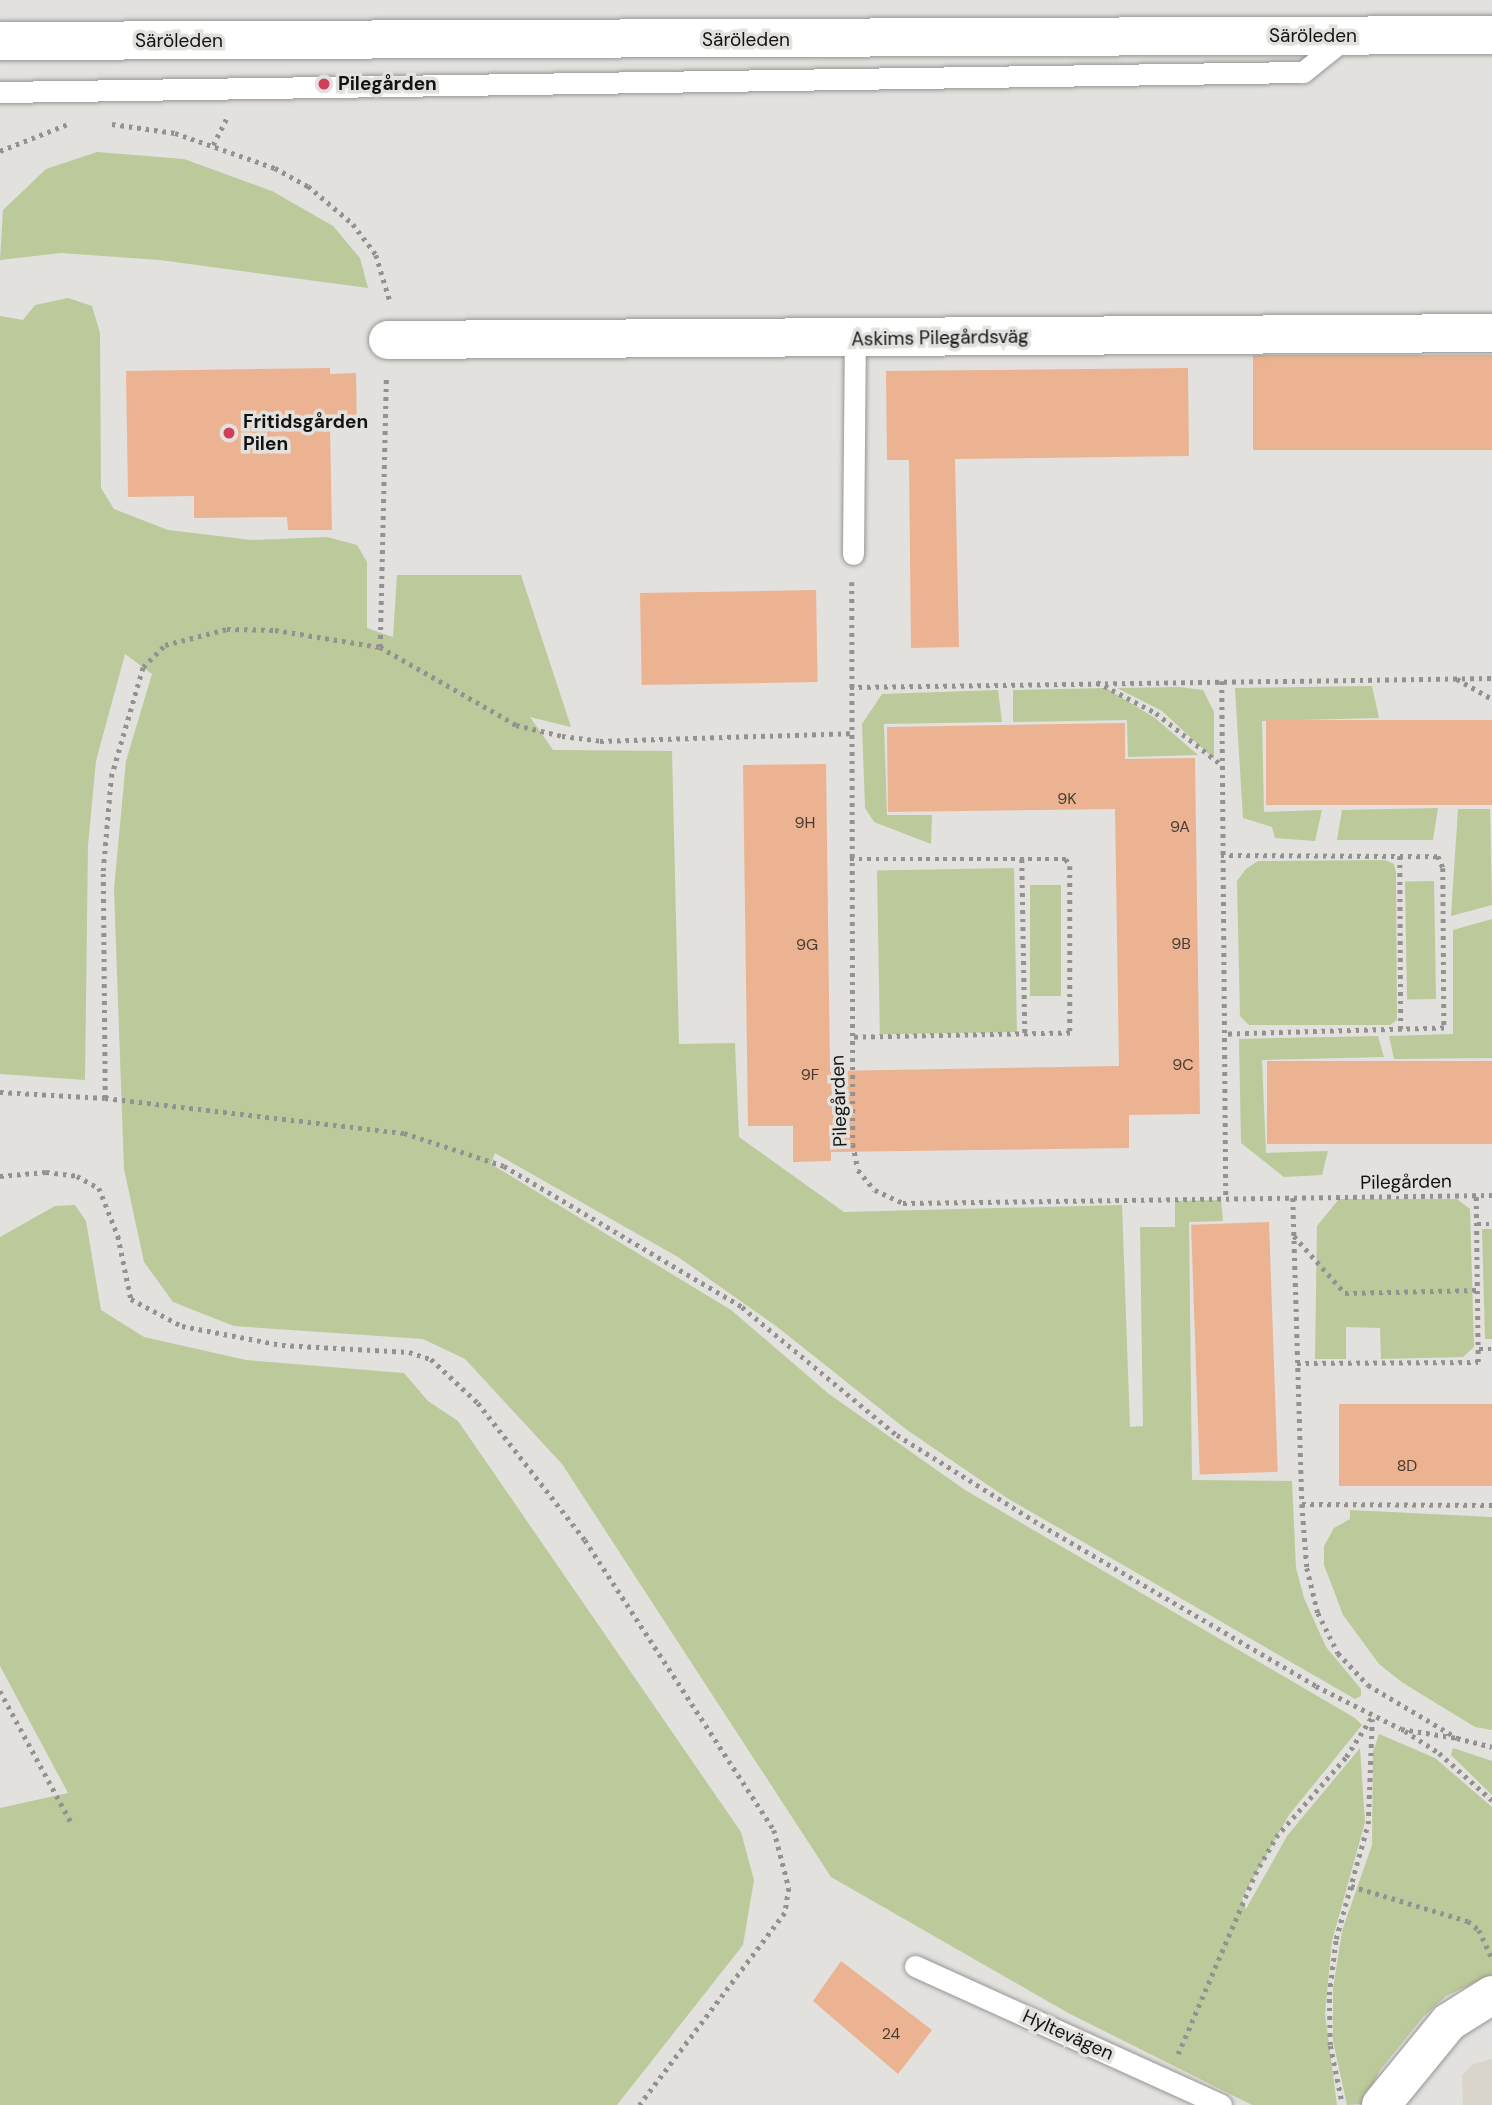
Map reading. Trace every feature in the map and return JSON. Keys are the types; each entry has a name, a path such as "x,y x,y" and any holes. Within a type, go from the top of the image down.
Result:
{"main road":[{"name":"Säröleden","path":"0,41 1492,35"},
{"name":"Askims Pilegårdsväg","path":"388,340 1492,333"},
{"path":"1381,2105 1449,2022 1492,1995"}],"lane":[{"path":"0,92 1303,72 1349,35"},
{"path":"853,554 855,339"},
{"name":"Hyltevägen","path":"915,1966 1221,2105"}],"path":[{"path":"213,145 229,114"},
{"path":"0,151 78,119 52,120"},
{"path":"103,123 175,133 213,145 308,186 353,224 376,255 390,301 380,647"},
{"name":"Pilegården","path":"853,554 850,687 853,1144 858,1170 875,1190 903,1203 1492,1195"},
{"path":"105,1098 103,871 111,777 143,667 165,645 227,629 275,630 380,647 516,725 562,736 600,741 850,733"},
{"path":"1456,678 1492,699"},
{"path":"850,687 1093,680 1492,678"},
{"path":"1093,680 1139,702 1223,766"},
{"path":"1222,681 1221,855 1226,1199"},
{"path":"1221,855 1438,856 1443,868 1444,1028 1223,1034"},
{"path":"1400,856 1401,1029"},
{"path":"850,859 1066,859 1070,866 1070,1033 852,1037"},
{"path":"1022,859 1026,1034"},
{"path":"0,1092 105,1098 404,1133 504,1166 742,1307 897,1435 1216,1630 1401,1729 1439,1753 1492,1800"},
{"path":"0,1176 46,1172 77,1176 99,1188 118,1236 131,1299 182,1326 259,1342 409,1352 431,1359 478,1403 585,1540 774,1830 789,1888 785,1913 640,2105"},
{"path":"1297,1363 1478,1362 1476,1195"},
{"path":"1293,1198 1302,1504 1307,1569 1318,1613 1338,1653 1368,1685 1457,1738"},
{"path":"1477,1224 1492,1224"},
{"path":"1294,1236 1345,1293 1478,1290"},
{"path":"1479,1349 1492,1349"},
{"path":"1302,1504 1492,1505"},
{"path":"0,1691 72,1824"},
{"path":"1343,2105 1330,2045 1329,1995 1350,1886 1368,1824 1373,1714"},
{"path":"1167,2080 1255,1874 1276,1837 1346,1757 1373,1714"},
{"path":"1401,1729 1492,1747"},
{"path":"1350,1886 1468,1921 1479,1930 1492,1960"}],"shaded area":[{"path":"1492,2059 1492,2105 1463,2105 1462,2075 1473,2064"}],"green space":[{"path":"97,152 184,159 272,191 333,226 360,258 368,288 160,260 61,253 0,260 3,210 46,169"},
{"path":"68,298 92,306 100,333 101,488 114,509 168,530 252,540 327,537 357,545 367,562 367,628 393,637 397,575 521,575 571,727 530,717 553,750 672,751 679,1044 735,1043 739,1137 844,1212 1122,1205 1130,1427 1143,1426 1140,1227 1175,1227 1175,1201 1221,1200 1223,1221 1189,1222 1192,1480 1292,1481 1296,1568 1304,1598 1326,1647 1361,1689 1361,1696 1355,1699 1007,1498 907,1430 776,1326 678,1257 495,1153 491,1164 731,1310 829,1394 965,1490 1355,1718 1362,1725 1289,1815 1242,1898 1246,1909 1287,1836 1360,1748 1365,1822 1332,1941 1325,2014 1337,2105 1252,2105 1070,2014 831,1877 562,1464 465,1359 423,1339 234,1326 173,1302 144,1262 124,1169 114,889 126,761 152,674 125,654 96,761 88,845 85,1080 0,1074 0,316 23,320 35,305"},
{"path":"1372,686 1379,718 1262,721 1264,812 1322,810 1315,841 1275,838 1272,827 1243,818 1235,688"},
{"path":"1179,687 1203,690 1214,712 1214,759 1162,711 1117,688"},
{"path":"1106,688 1155,718 1198,755 1128,757 1127,720 1013,722 1013,690"},
{"path":"998,690 1002,722 884,724 887,815 932,815 931,844 874,822 865,808 862,724 882,694"},
{"path":"1438,808 1433,840 1337,840 1342,810"},
{"path":"1458,809 1490,809 1492,905 1451,916"},
{"path":"1385,860 1394,864 1396,873 1397,1020 1390,1025 1249,1025 1240,1016 1237,881 1246,869 1258,861"},
{"path":"1014,868 1017,1032 880,1034 877,870"},
{"path":"1434,881 1436,999 1407,999 1405,882"},
{"path":"1030,885 1061,885 1061,996 1030,996"},
{"path":"1492,919 1492,1058 1394,1059 1389,1036 1453,1034 1453,930"},
{"path":"1378,1036 1384,1057 1262,1060 1266,1153 1328,1151 1322,1175 1284,1177 1241,1143 1239,1039"},
{"path":"1339,1199 1457,1199 1470,1209 1474,1347 1463,1357 1381,1359 1380,1328 1346,1327 1346,1359 1315,1359 1317,1226"},
{"path":"75,1205 86,1221 101,1310 144,1337 246,1360 404,1373 428,1401 458,1421 741,1832 754,1880 743,1945 617,2105 0,2105 0,1808 68,1793 0,1666 0,1237 55,1206"},
{"path":"1482,1229 1492,1229 1492,1339 1485,1339"},
{"path":"1350,1510 1492,1517 1492,1730 1475,1727 1403,1683 1379,1664 1343,1615 1324,1565 1324,1546 1334,1528 1350,1519"},
{"path":"1379,1734 1435,1758 1492,1807 1492,1975 1446,1996 1423,2017 1380,2070 1363,2104 1347,2105 1333,2041 1333,1989 1342,1931 1372,1845 1373,1752"},
{"path":"1453,1748 1492,1761 1492,1795 1451,1755"}],"building":[{"path":"1253,355 1492,355 1492,450 1253,450"},
{"name":"Fritidsgården Pilen","path":"330,368 330,374 356,373 357,429 330,429 332,530 288,530 287,517 194,518 194,496 128,497 126,371"},
{"path":"1188,368 1189,456 955,459 959,647 911,648 909,460 887,460 886,371"},
{"path":"816,590 818,682 642,685 640,593"},
{"path":"1266,720 1492,720 1492,805 1266,805"},
{"path":"1125,723 1125,759 1195,758 1200,1114 1129,1115 1129,1148 831,1152 831,1161 793,1162 793,1126 748,1126 743,765 826,764 830,1071 1119,1066 1115,809 888,812 887,727"},
{"path":"1267,1061 1492,1061 1492,1144 1267,1144"},
{"path":"1269,1222 1278,1472 1200,1475 1191,1225"},
{"path":"1339,1404 1492,1404 1492,1486 1339,1486"},
{"path":"841,1961 932,2030 898,2074 813,2001"}],"place":[{"name":"Pilegården","path":"324,84"},
{"name":"Fritidsgården Pilen","path":"229,433"}]}
